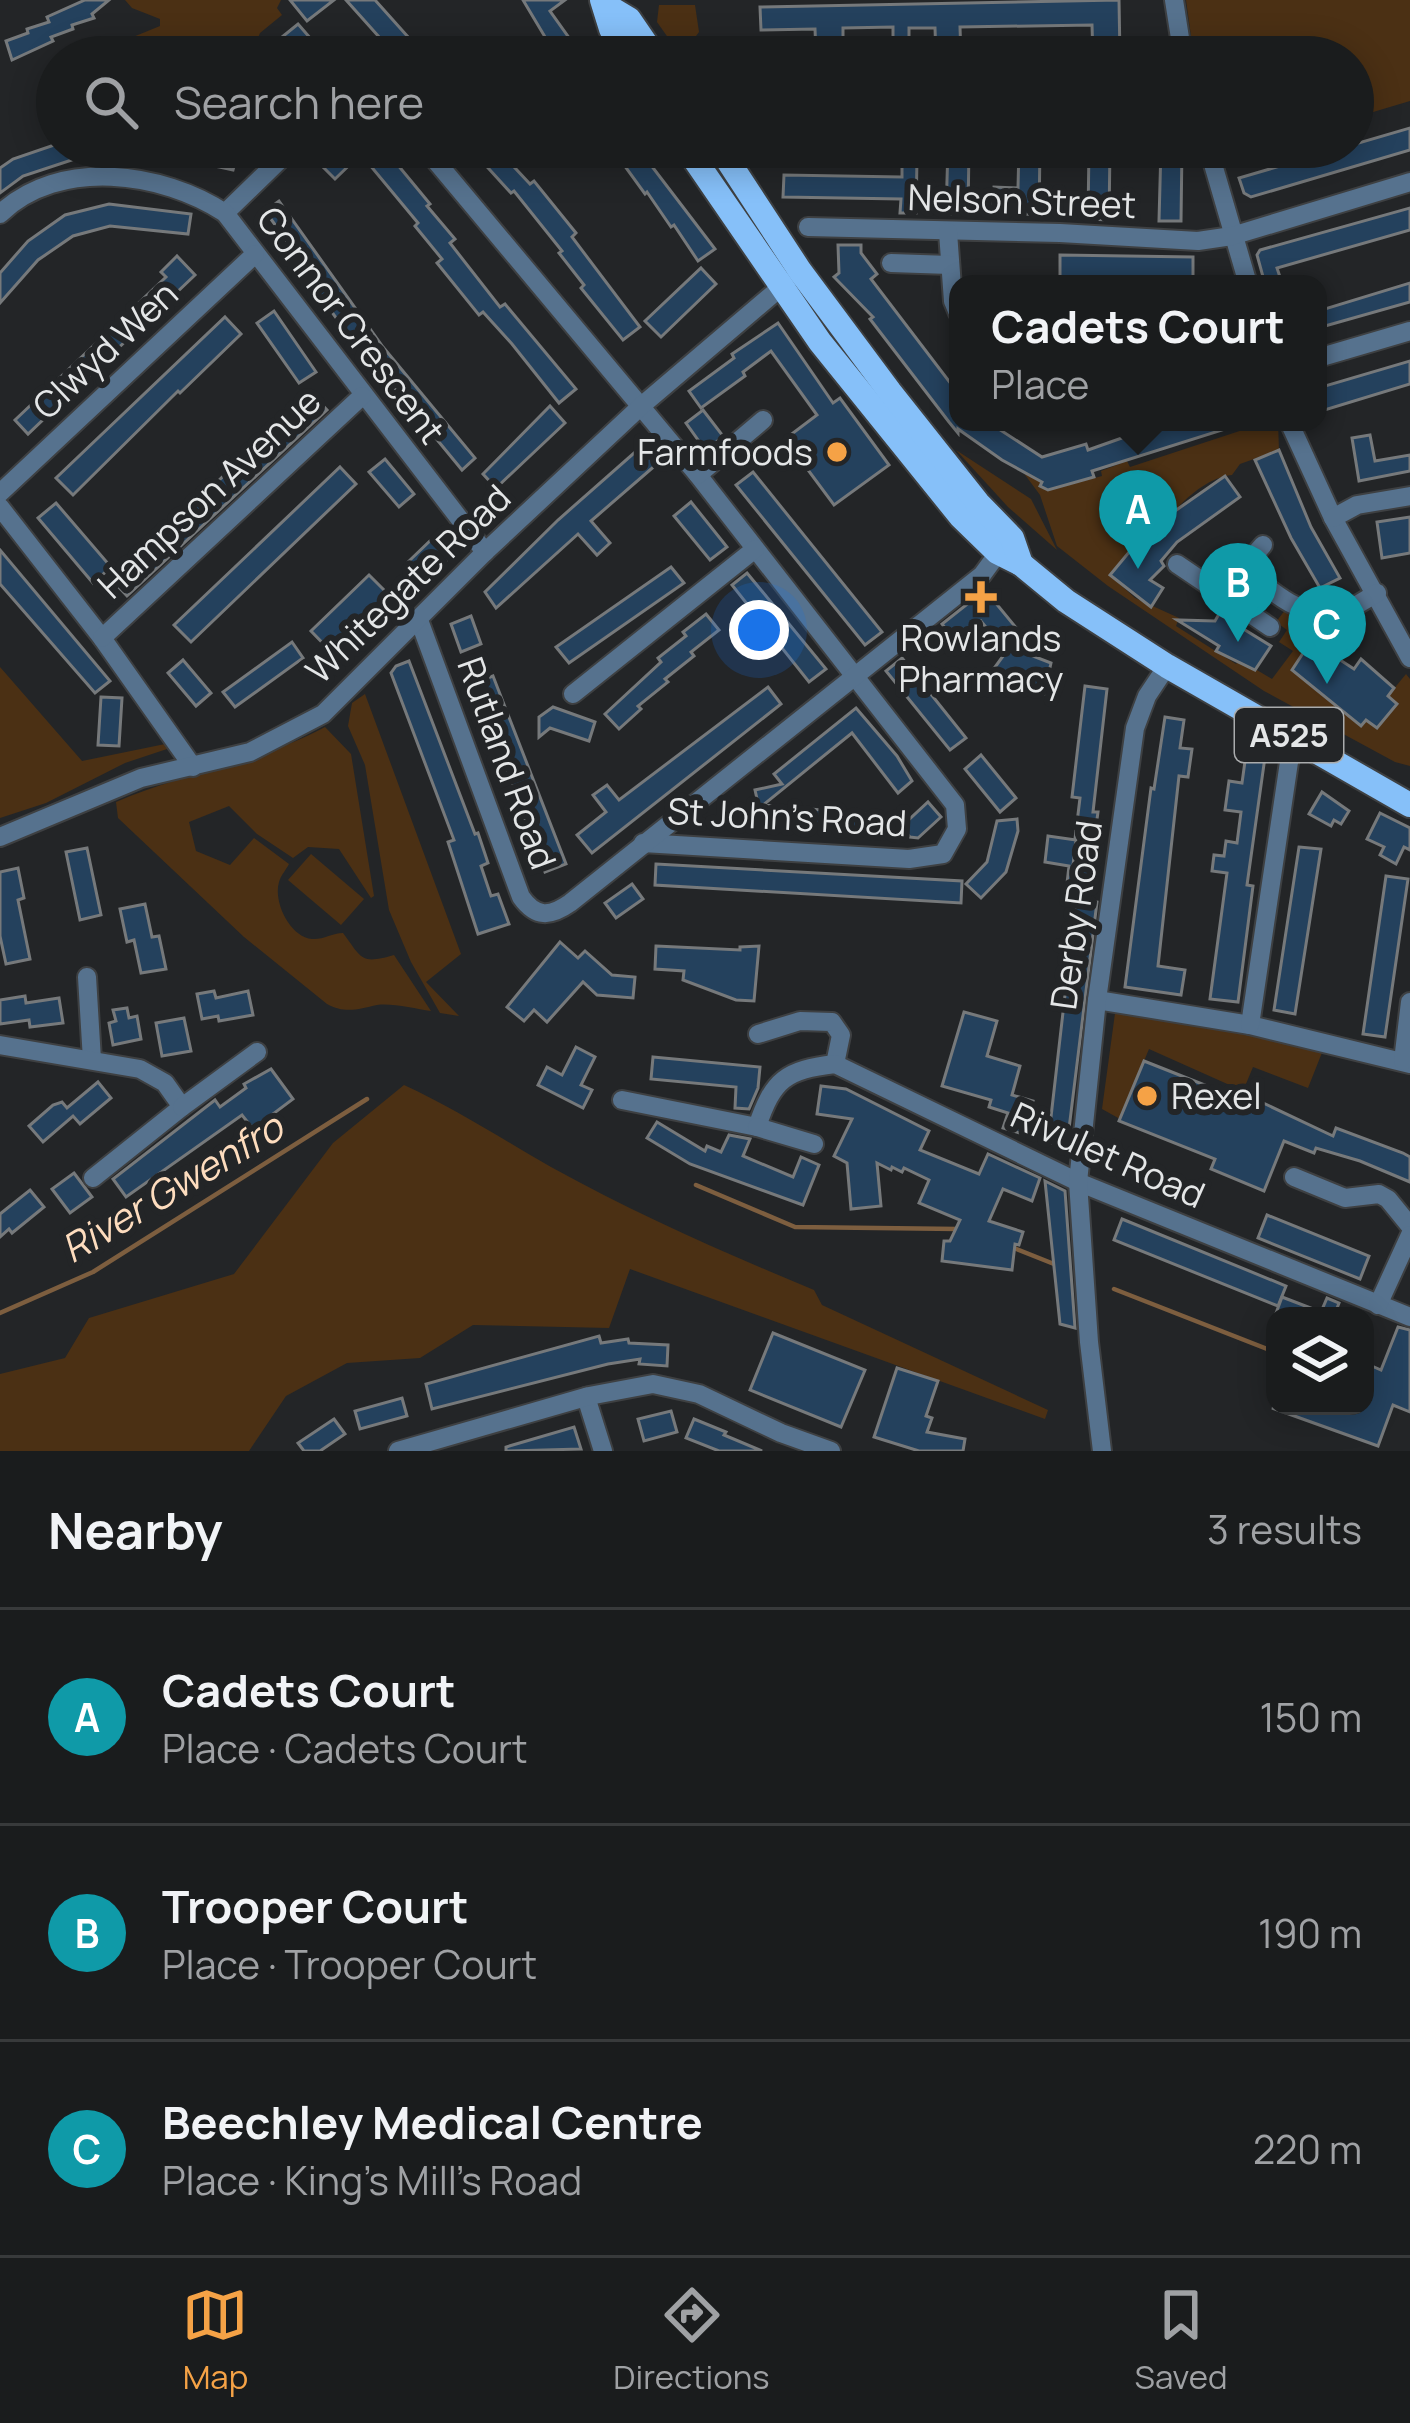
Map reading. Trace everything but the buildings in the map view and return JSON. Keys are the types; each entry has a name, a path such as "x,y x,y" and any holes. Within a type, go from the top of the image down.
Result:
{"main road":[{"path":"604,3 615,36"},
{"path":"604,3 629,19 641,36"},
{"name":"A525","path":"703,168 791,279 902,446 961,517 1005,545 1066,601 1168,666 1410,805"},
{"name":"A525","path":"730,168 791,279"}],"street":[{"path":"1174,0 1180,36"},
{"path":"225,213 271,168"},
{"name":"St John's Road","path":"441,168 698,475 955,805 957,829 943,854 910,859 643,843"},
{"path":"1214,168 1244,275"},
{"name":"Connor Crescent","path":"0,214 48,187 93,176 175,187 225,213 485,552"},
{"name":"Nelson Street","path":"808,227 1198,241 1232,236 1410,182"},
{"path":"948,232 951,275"},
{"name":"Clwyd Wen","path":"0,493 255,254"},
{"path":"891,263 950,265"},
{"name":"Whitegate Road","path":"0,837 141,778 250,752 323,714 485,552 640,407 791,279"},
{"path":"1327,355 1410,331"},
{"name":"Hampson Avenue","path":"102,638 362,396"},
{"path":"698,475 763,420"},
{"path":"1293,431 1333,518 1410,658"},
{"path":"1333,518 1357,505 1410,496"},
{"path":"0,507 102,638 193,767"},
{"path":"643,843 982,575 1005,545"},
{"path":"1221,593 1263,545"},
{"path":"573,694 754,549"},
{"path":"1178,564 1270,627"},
{"path":"1242,566 1274,595 1295,606 1341,612 1377,593"},
{"name":"Rutland Road","path":"419,620 521,897 536,913 548,915 570,903 643,843"},
{"name":"Derby Road","path":"1102,1451 1078,1182 1097,1000 1135,728 1147,695 1168,666"},
{"path":"1250,1024 1288,762 1298,740"},
{"path":"87,976 92,1060"},
{"path":"1097,1000 1250,1024 1406,1062 1410,1002"},
{"path":"757,1127 764,1106 783,1078 799,1069 835,1064 842,1035 832,1022 800,1021 758,1034"},
{"path":"0,1045 140,1069 165,1082 182,1107"},
{"path":"93,1178 257,1052"},
{"name":"Rivulet Road","path":"835,1064 1078,1182 1410,1317"},
{"path":"622,1100 757,1127 814,1144"},
{"path":"1294,1177 1325,1178 1345,1198 1378,1195 1388,1199 1410,1230 1378,1305"},
{"path":"398,1451 441,1444 632,1385 675,1386 831,1451"},
{"path":"586,1397 603,1451"}],"shaded area":[{"path":"125,0 281,0 277,8 282,15 259,36 135,36 160,26 160,19 132,8"},
{"path":"1186,0 1410,0 1410,101 1374,112 1374,36 1191,36"},
{"path":"659,5 695,5 699,32 667,36 657,22"},
{"path":"1240,431 1278,431 1279,450 1240,464 1232,475 1195,492 1145,544 1139,540 1112,577 1135,598 1179,618 1176,626 1236,664 1240,660 1272,679 1293,651 1279,642 1287,630 1276,622 1285,610 1313,620 1313,629 1306,629 1305,650 1361,725 1366,720 1377,728 1397,705 1388,696 1406,674 1410,679 1410,766 1264,691 1108,586 1057,546 1040,495 1020,468 1053,489 1102,476 1101,471 1127,461 1130,467"},
{"path":"956,450 1031,499 1057,550 1008,507"},
{"path":"0,667 82,761 170,743 170,748 125,763 46,803 0,818"},
{"path":"365,694 461,954 426,982 459,1016 440,1013 389,910 365,765 348,726 352,703"},
{"path":"325,727 351,754 374,896 371,898 339,849 308,847 293,858 257,834 229,806 189,822 196,851 230,865 254,838 289,864 279,882 279,899 297,932 312,939 343,933 368,959 394,955 431,1011 397,1005 346,1010 327,1004 244,937 118,818 116,802 274,750"},
{"path":"311,854 364,899 341,925 288,880"},
{"path":"1116,1006 1325,1045 1308,1088 1253,1067 1243,1091 1149,1049 1120,1119 1102,1109"},
{"path":"404,1085 615,1201 814,1290 822,1305 1048,1410 1045,1419 630,1269 609,1328 473,1325 420,1358 347,1363 286,1396 249,1451 0,1451 0,1374 65,1358 89,1318 234,1274 333,1143"}],"waterway":[{"name":"River Gwenfro","path":"0,1313 93,1272 367,1099"},
{"name":"River Gwenfro","path":"696,1185 795,1227 958,1229"},
{"name":"River Gwenfro","path":"1014,1248 1059,1266"},
{"name":"River Gwenfro","path":"1114,1289 1266,1348"}],"place":[{"name":"Farmfoods","path":"837,452"},
{"name":"Cadets Court","path":"1138,569"},
{"name":"Rowlands Pharmacy","path":"981,597"},
{"name":"Trooper Court","path":"1238,642"},
{"name":"Beechley Medical Centre","path":"1327,684"},
{"name":"Rexel","path":"1147,1096"}]}
